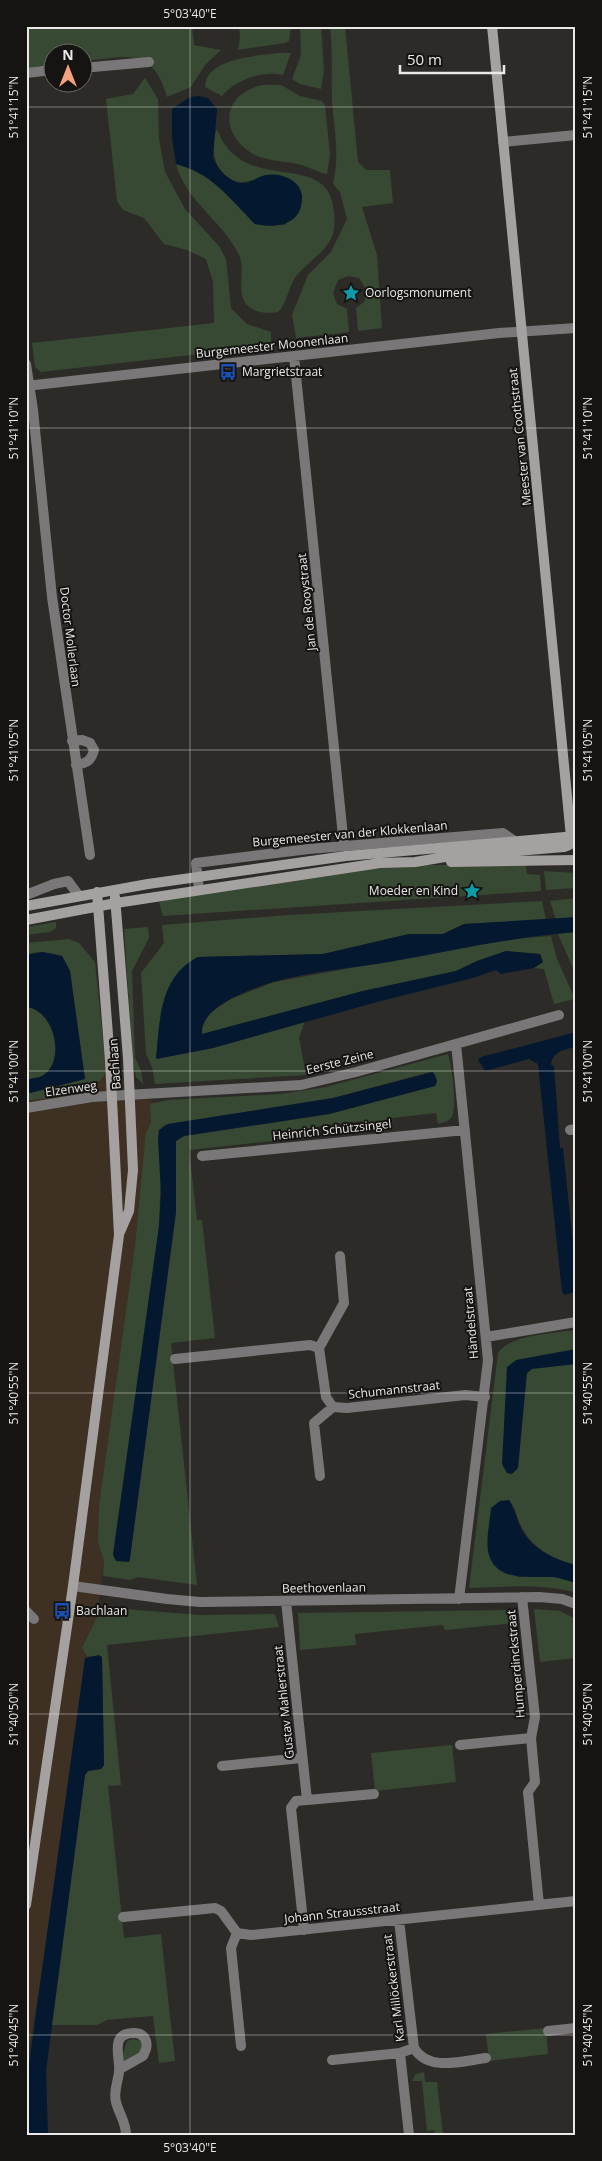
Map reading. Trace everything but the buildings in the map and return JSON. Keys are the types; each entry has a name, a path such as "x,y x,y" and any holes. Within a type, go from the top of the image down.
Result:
{"main road":[{"name":"Meester van Coothstraat","path":"492,26 521,332 574,839"},
{"name":"Burgemeester van der Klokkenlaan","path":"415,862 574,839"},
{"name":"Burgemeester van der Klokkenlaan","path":"26,906 115,889 346,856 517,847"},
{"name":"Burgemeester van der Klokkenlaan","path":"26,920 97,906 380,863 576,860"},
{"name":"Bachlaan","path":"26,1905 72,1586 118,1235 121,1096 115,889"},
{"name":"Bachlaan","path":"96,892 132,1178 129,1210 118,1235"}],"street":[{"path":"92,67 149,62"},
{"path":"26,73 42,71"},
{"path":"503,142 576,136"},
{"path":"521,332 576,328"},
{"name":"Burgemeester Moonenlaan","path":"28,386 521,332"},
{"name":"Jan de Rooystraat","path":"294,356 344,846"},
{"name":"Doctor Mollerlaan","path":"26,364 52,597 90,855"},
{"path":"72,741 82,740 90,743 94,750 92,758 87,763 76,765"},
{"name":"Burgemeester van der Klokkenlaan","path":"198,877 196,863 344,846 504,833 517,847"},
{"path":"198,877 199,890"},
{"path":"26,895 54,884 68,881 79,896"},
{"name":"Eerste Zeine","path":"121,1096 301,1085 356,1072 559,1015"},
{"name":"Händelstraat","path":"456,1044 488,1360 485,1398 459,1599"},
{"name":"Elzenweg","path":"26,1108 92,1097 121,1096"},
{"name":"Heinrich Schützsingel","path":"202,1156 465,1130"},
{"path":"175,1359 310,1345 319,1348 344,1303 340,1256"},
{"path":"486,1337 576,1322"},
{"name":"Schumannstraat","path":"319,1348 326,1398 333,1407 347,1408 465,1395 485,1398"},
{"path":"320,1476 314,1423 333,1407"},
{"name":"Beethovenlaan","path":"72,1586 167,1600 286,1601 522,1597 562,1599 576,1604"},
{"name":"Humperdinckstraat","path":"522,1597 535,1717 531,1738 535,1782 528,1792 539,1905"},
{"name":"Gustav Mahlerstraat","path":"286,1601 302,1758 302,1800 291,1808 304,1930"},
{"path":"460,1745 531,1738"},
{"path":"222,1766 302,1758"},
{"path":"302,1800 374,1794"},
{"name":"Johann Straussstraat","path":"237,1933 251,1936 576,1901"},
{"path":"123,1916 215,1908 221,1911 237,1933 231,1948 241,2046"},
{"name":"Karl Millöckerstraat","path":"399,1920 414,2048 400,2053 409,2135"},
{"path":"548,2031 576,2028"},
{"path":"414,2048 419,2057 427,2062 438,2063 486,2058"},
{"path":"332,2060 400,2053"},
{"path":"120,2069 115,2094 116,2104 123,2117 126,2135"}],"shaded area":[{"path":"100,1061 164,1110 148,1218 93,1647 29,2051 26,2135 26,1075"}],"green space":[{"path":"26,26 192,26 194,45 221,50 205,65 191,87 167,97 161,80 154,69 145,62 136,58 125,57 92,60 92,42 42,42 42,66 26,68"},
{"path":"239,26 291,26 289,41 238,50"},
{"path":"300,26 321,26 324,71 321,89 300,84 292,79 301,55"},
{"path":"330,26 345,26 358,162 366,170 390,170 393,203 362,207 377,255 382,328 358,331 356,308 364,302 367,291 359,278 348,276 338,280 333,293 337,304 347,309 349,332 296,338 292,315 308,275 331,252 347,219 340,192 333,184 336,142 332,100"},
{"path":"291,53 283,75 266,74 249,78 234,85 222,96 205,87 208,77 223,64 245,57"},
{"path":"145,78 158,99 159,139 165,172 185,209 219,246 226,259 231,308 247,324 271,332 271,350 226,351 41,372 35,367 32,343 214,323 213,282 206,259 187,250 164,244 144,218 123,210 117,201 106,99 133,94"},
{"path":"281,85 300,96 322,101 325,105 330,155 327,174 298,164 268,159 253,154 238,142 233,133 230,114 232,105 238,97 258,86"},
{"path":"217,129 229,150 246,162 264,169 302,175 317,181 329,192 334,212 334,227 331,239 326,247 297,275 284,304 278,312 261,312 246,304 241,287 242,267 239,255 224,232 196,201 181,177 176,164 189,168 210,180 229,196 255,224 285,225 300,208 302,195 252,180 241,182 232,180 224,175 215,159 214,139"},
{"path":"399,865 526,865 527,874 540,875 541,891 163,916 159,902 179,897"},
{"path":"544,871 576,873 576,888 546,890"},
{"path":"576,898 576,917 556,920 550,901"},
{"path":"542,901 546,920 464,924 443,934 409,934 323,954 198,957 185,966 169,988 161,1015 156,1059 213,1048 305,1021 299,1038 306,1075 155,1084 152,1067 146,1054 141,973 164,943 162,925 288,915"},
{"path":"56,922 56,928 50,932 26,935 26,927"},
{"path":"148,927 149,938 132,971 135,1057 141,1071 143,1084 136,1077 133,1064 124,929"},
{"path":"576,932 576,975 558,934"},
{"path":"551,936 557,959 575,999 554,1004 544,969 534,968 543,962 540,954 506,951 456,971 363,991 202,1034 201,1025 208,1014 231,999 274,982 512,939"},
{"path":"69,939 79,943 95,962 106,1069 102,1078 85,1089 60,1096 26,1101 26,1094 85,1079 70,972 62,956 40,952 26,955 26,943"},
{"path":"26,1007 35,1010 43,1016 49,1025 54,1035 55,1057 45,1074 26,1080"},
{"path":"448,1054 453,1086 454,1104 452,1117 448,1121 438,1124 436,1113 392,1118 393,1129 367,1131 366,1128 363,1128 362,1121 318,1126 318,1136 189,1150 197,1220 202,1220 215,1338 171,1343 197,1585 138,1577 130,1580 103,1576 104,1561 98,1542 99,1506 135,1246 146,1132 151,1123 150,1104 168,1100 280,1094 326,1087","holes":["430,1072 435,1074 437,1081 435,1086 329,1114 184,1136 176,1141 176,1212 129,1562 113,1555 159,1226 161,1171 158,1134 163,1126 333,1098"]},
{"path":"576,1330 576,1565 564,1562 544,1552 528,1538 514,1506 517,1577 556,1577 576,1583 576,1593 536,1587 469,1588 498,1353 511,1342 533,1336"},
{"path":"99,1607 200,1615 275,1614 279,1627 107,1645 121,1785 108,1786 124,1938 161,1934 175,2061 159,2063 153,2016 107,2020 97,2025 51,2025 85,1775 88,1771 101,1769 104,1765 102,1657 87,1656 82,1648 98,1615"},
{"path":"534,1609 560,1611 576,1619 576,1658 540,1662"},
{"path":"511,1610 515,1614 515,1623 445,1630 443,1625 355,1634 356,1645 300,1650 298,1613"},
{"path":"452,1745 456,1782 375,1791 371,1753"},
{"path":"546,2028 548,2054 489,2061 486,2034"},
{"path":"133,2039 141,2041 143,2049 140,2053 123,2063 121,2060 127,2041"},
{"path":"424,2072 425,2082 437,2082 443,2135 435,2135 434,2130 427,2131 422,2081 412,2081 416,2074"}],"water":[{"path":"190,97 208,98 217,109 213,157 221,171 239,183 272,174 289,178 301,190 302,196 301,206 293,219 280,225 255,224 229,196 210,180 189,168 176,164 172,138 172,109"},
{"path":"576,917 576,932 505,941 315,973 264,985 240,994 218,1007 209,1015 204,1024 202,1034 363,991 456,971 506,951 540,954 543,962 534,968 501,974 496,970 473,978 377,1002 213,1048 156,1059 161,1015 169,988 185,966 198,957 323,954 409,934 443,934 464,924"},
{"path":"42,952 62,956 70,971 85,1079 26,1094 26,1080 45,1074 55,1057 54,1035 49,1025 43,1016 35,1010 26,1007 26,955"},
{"path":"576,1032 576,1047 556,1054 551,1065 554,1066 560,1148 563,1148 576,1273 575,1292 565,1295 562,1292 538,1064 529,1059 485,1071 478,1060 481,1057"},
{"path":"433,1072 437,1081 435,1086 329,1114 184,1136 176,1141 176,1212 130,1558 129,1562 116,1561 113,1555 159,1226 161,1192 159,1130 168,1124 333,1098"},
{"path":"576,1349 576,1364 532,1369 527,1373 518,1468 512,1474 507,1473 502,1464 507,1367 516,1360"},
{"path":"509,1500 522,1530 534,1545 549,1555 576,1565 576,1583 553,1577 514,1576 497,1568 488,1551 491,1508 500,1501"},
{"path":"99,1655 102,1657 104,1765 101,1769 88,1771 85,1775 46,2071 48,2135 26,2135 26,2086 85,1658"}],"place":[{"name":"Oorlogsmonument","path":"351,293"},
{"name":"Margrietstraat","path":"228,372"},
{"name":"Moeder en Kind","path":"472,891"},
{"name":"Bachlaan","path":"62,1611"}]}
